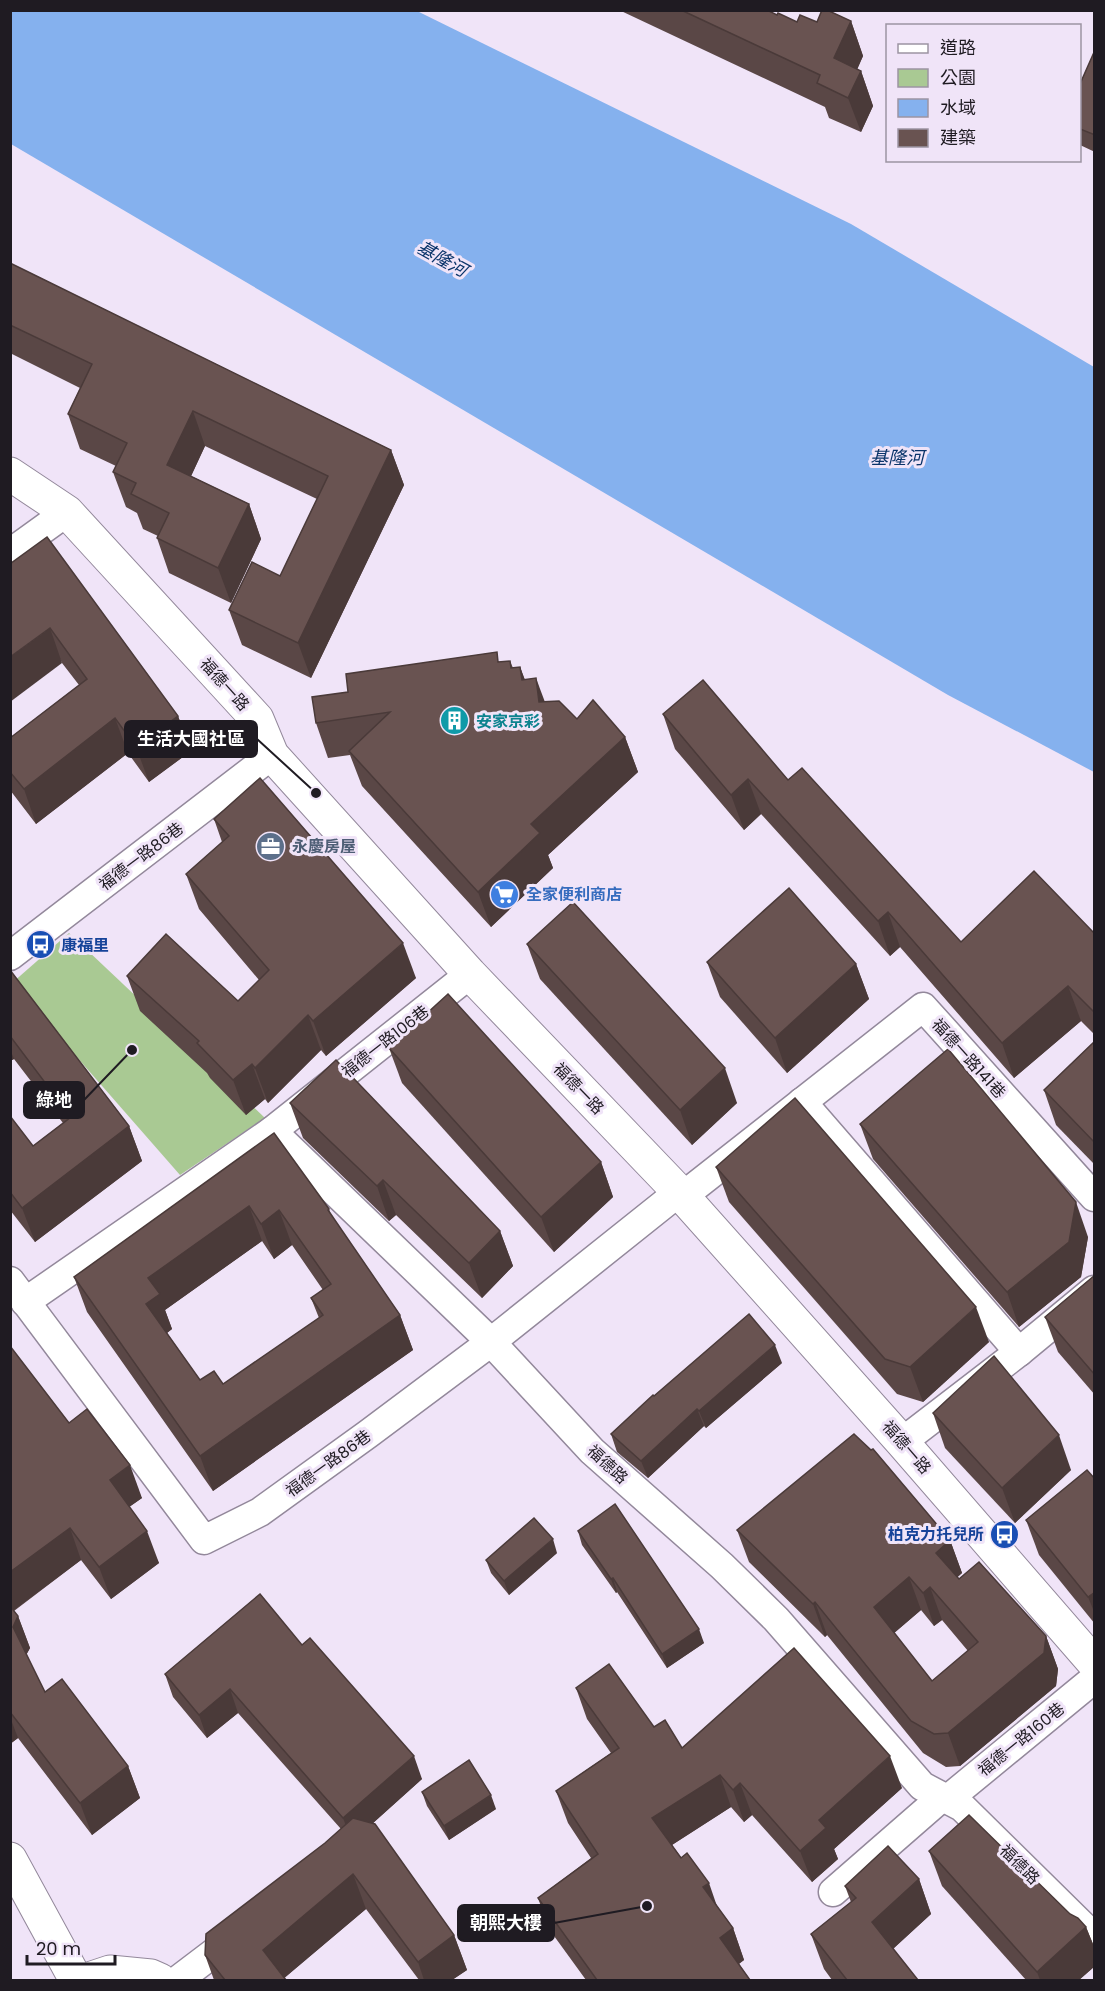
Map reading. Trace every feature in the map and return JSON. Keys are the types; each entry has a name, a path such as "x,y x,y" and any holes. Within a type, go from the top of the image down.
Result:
{"street":[{"name":"福德一路","path":"10,474 67,512 257,719 272,756 470,974 681,1194 1095,1663"},
{"path":"10,553 67,512"},
{"name":"福德一路86巷","path":"10,956 272,756"},
{"name":"福德一路106巷","path":"272,1131 470,974"},
{"name":"福德一路141巷","path":"681,1194 923,1007 1095,1197"},
{"path":"802,1102 1019,1352"},
{"name":"福德一路86巷","path":"272,1131 18,1291 204,1540 260,1512 491,1342 681,1194"},
{"name":"福德路","path":"272,1131 491,1342 592,1451 722,1566 776,1619 922,1786 962,1807 1095,1937"},
{"path":"902,1442 1095,1290"},
{"name":"福德一路160巷","path":"945,1798 1095,1679"},
{"path":"833,1892 945,1798"},
{"path":"10,1859 76,1980"},
{"path":"178,1980 260,1917"},
{"path":"86,1980 110,1972 151,1976 160,1980"}],"green space":[{"path":"69,933 265,1118 180,1175 12,983"}],"water":[{"name":"基隆河","path":"11,10 417,11 851,224 1094,367 1094,772 948,695 11,144"}],"building":[{"path":"681,10 767,10 797,22 800,15 817,22 822,10 827,10 851,21 834,58 861,71 848,98 817,83 820,75"},
{"path":"1095,50 1095,135 1081,129 1081,82"},
{"path":"10,263 391,450 298,643 229,610 252,562 280,576 328,476 193,411 167,465 249,504 218,568 157,538 169,513 131,494 136,483 113,472 127,443 68,414 92,364 10,325"},
{"path":"47,537 178,716 136,747 115,718 24,789 10,772 10,738 87,679 50,628 10,657 10,564"},
{"path":"497,652 498,662 510,661 511,668 520,667 522,680 536,678 539,702 559,701 577,719 593,700 625,737 531,824 540,833 478,892 349,751 390,712 316,723 312,697 348,692 346,674"},
{"path":"703,680 788,780 802,768 961,942 1034,871 1095,934 1095,1013 1068,986 1002,1043 888,912 878,921 748,779 731,795 663,714"},
{"path":"260,778 403,943 313,1021 308,1015 255,1068 252,1064 233,1080 197,1043 199,1041 127,976 166,934 238,1001 269,970 186,874 229,836 214,819"},
{"path":"789,888 856,964 775,1038 707,962"},
{"path":"573,902 725,1068 680,1110 527,944"},
{"path":"10,970 129,1126 22,1208 10,1192 10,1116 33,1146 71,1117 10,1036"},
{"path":"448,994 601,1162 541,1217 389,1048"},
{"path":"1095,1041 1095,1143 1044,1090"},
{"path":"948,1049 1076,1202 1069,1242 1007,1292 860,1124"},
{"path":"336,1060 500,1231 469,1263 383,1180 377,1186 290,1103"},
{"path":"795,1098 976,1307 910,1367 885,1359 716,1167"},
{"path":"274,1133 329,1209 400,1315 200,1456 74,1277","holes":["249,1206 261,1224 279,1210 331,1284 311,1298 323,1315 223,1384 214,1371 200,1380 146,1304 160,1294 148,1278"]},
{"path":"1095,1275 1095,1375 1045,1317"},
{"path":"749,1314 775,1345 699,1411 697,1409 641,1461 611,1434 653,1395"},
{"path":"10,1346 69,1423 87,1409 130,1465 110,1480 147,1531 99,1567 70,1528 10,1572"},
{"path":"994,1356 1059,1435 1002,1488 933,1413"},
{"path":"854,1434 871,1450 873,1449 950,1540 936,1553 959,1579 979,1562 1046,1636 1044,1653 948,1733 934,1734 911,1721 815,1602 813,1604 737,1530","holes":["909,1577 923,1593 930,1587 978,1642 932,1681 874,1607"]},
{"path":"1087,1470 1095,1479 1095,1592 1088,1597 1026,1520"},
{"path":"615,1504 699,1629 662,1654 613,1578 611,1579 578,1531"},
{"path":"534,1518 553,1539 504,1581 486,1560"},
{"path":"260,1594 302,1645 310,1638 414,1756 343,1818 230,1689 199,1715 165,1674"},
{"path":"10,1606 18,1616 13,1627 45,1692 62,1679 128,1766 80,1803 10,1712"},
{"path":"794,1648 890,1756 819,1820 826,1828 800,1851 740,1783 733,1790 720,1775 652,1818 681,1858 687,1853 709,1883 703,1887 733,1928 720,1938 750,1980 597,1980 538,1898 598,1854 556,1791 619,1748 576,1688 609,1664 654,1727 665,1720 682,1748"},
{"path":"469,1760 491,1795 444,1826 422,1792"},
{"path":"969,1815 1086,1927 1037,1972 929,1851"},
{"path":"353,1818 375,1824 454,1935 418,1962 353,1874 263,1950 286,1980 225,1980 205,1955 206,1934 325,1843"},
{"path":"888,1846 919,1879 872,1922 918,1980 847,1980 811,1934 856,1898 845,1886"}],"place":[{"name":"安家京彩","path":"455,721"},
{"name":"生活大國社區","path":"316,793"},
{"name":"永慶房屋","path":"271,846"},
{"name":"全家便利商店","path":"505,894"},
{"name":"康福里","path":"40,945"},
{"name":"綠地","path":"132,1050"},
{"name":"柏克力托兒所","path":"1005,1534"},
{"name":"朝熙大樓","path":"647,1906"}]}
